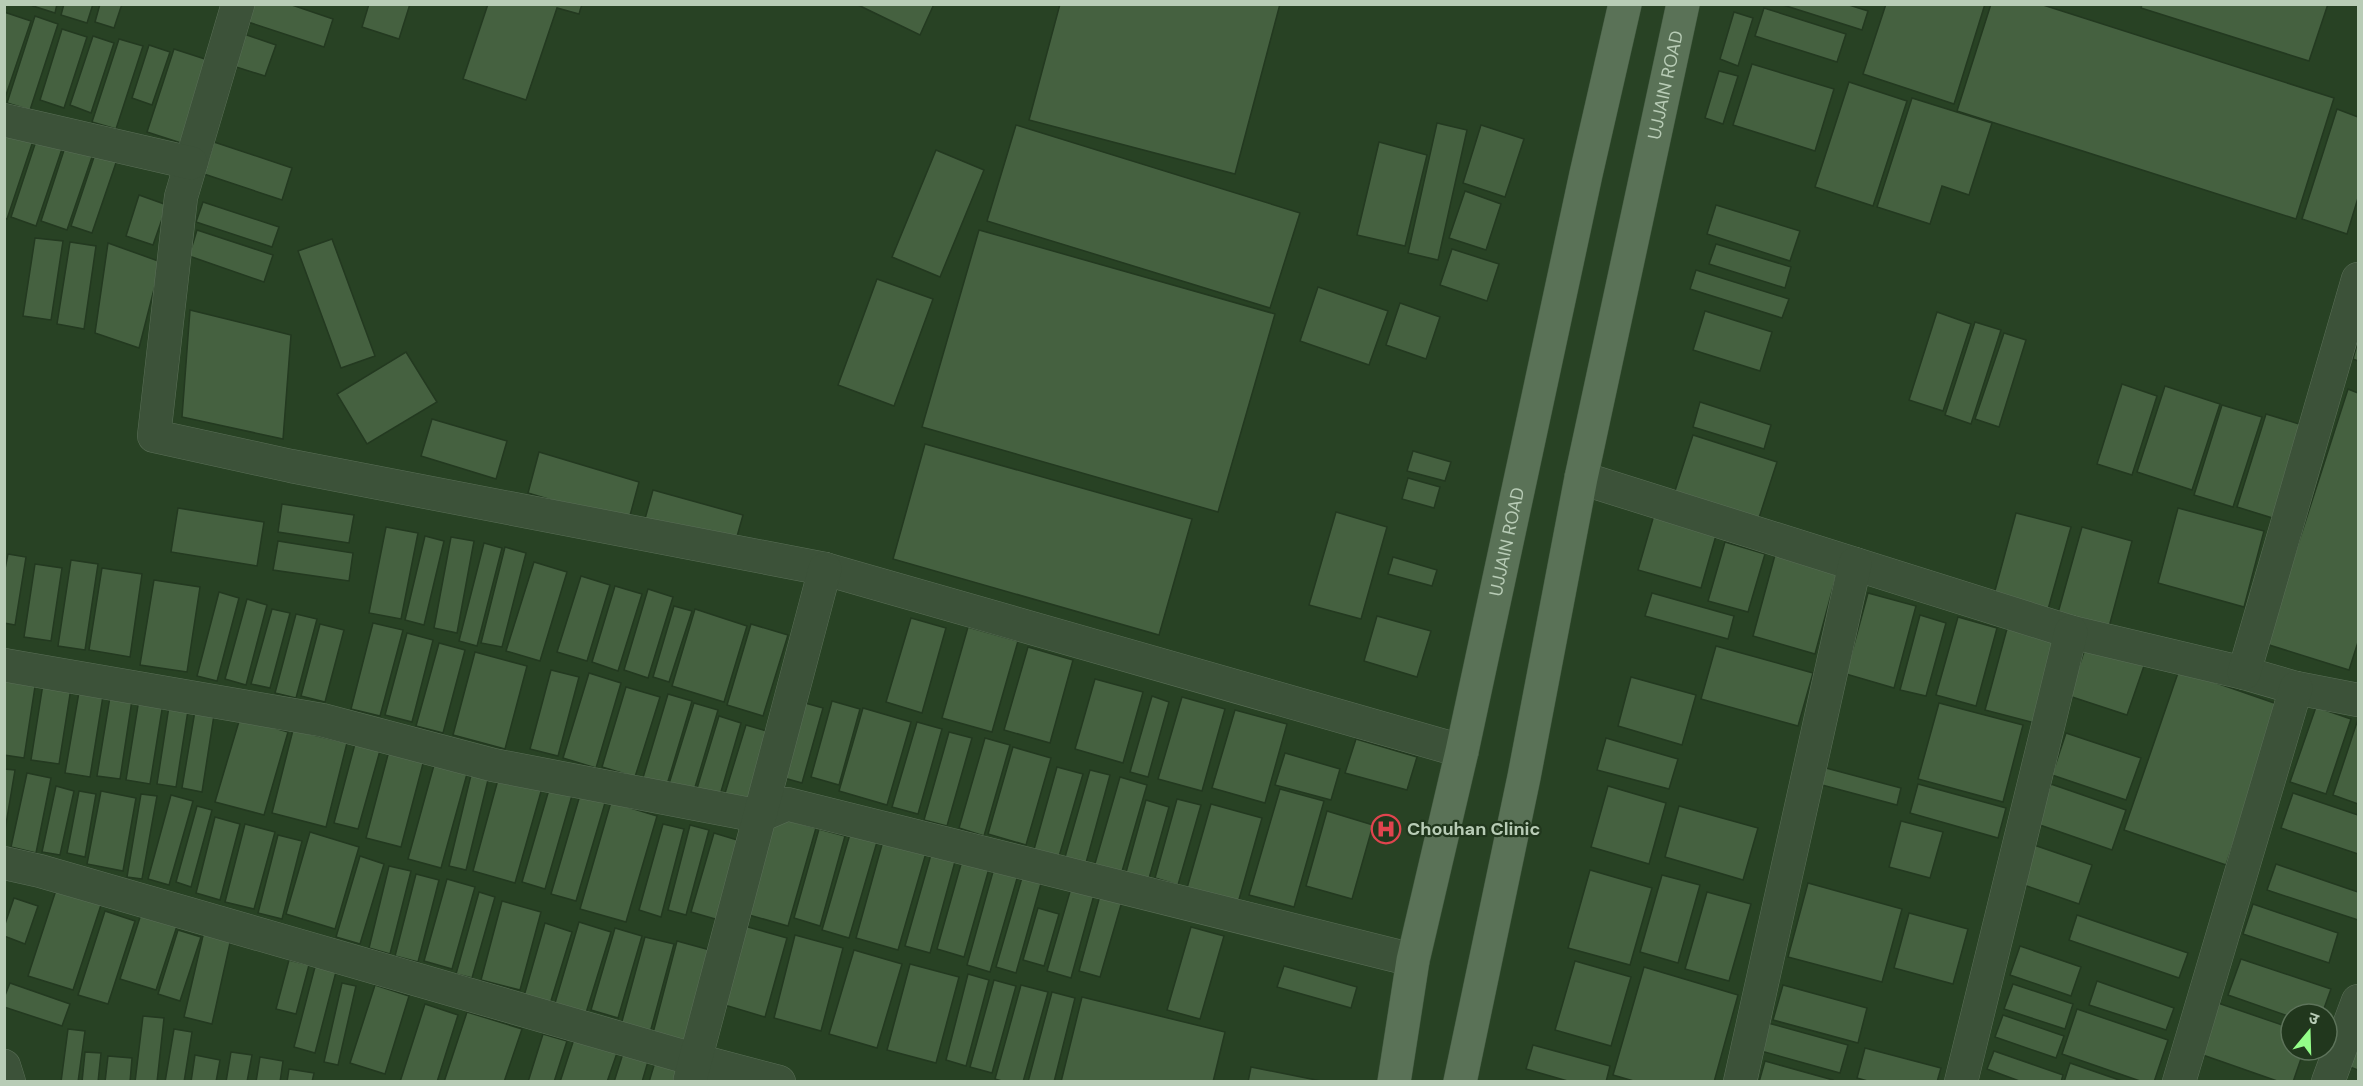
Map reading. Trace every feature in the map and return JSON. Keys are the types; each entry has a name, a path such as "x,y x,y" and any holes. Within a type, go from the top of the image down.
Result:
{"main road":[{"name":"UJJAIN ROAD","path":"1394,1082 1413,960 1462,751 1584,185 1626,4"},
{"name":"UJJAIN ROAD","path":"1460,1082 1524,777 1581,478 1683,4"}],"street":[{"path":"238,4 181,197 154,436 291,466 825,569 1462,751"},
{"path":"4,120 191,163"},
{"path":"2244,673 2358,279"},
{"path":"1581,478 2071,632 2244,673 2296,688 2358,700"},
{"path":"1740,1082 1855,564"},
{"path":"693,1071 825,569"},
{"path":"1960,1082 2071,632"},
{"path":"4,664 322,720 493,765 759,816 787,804 1413,960"},
{"path":"2179,1082 2296,688"},
{"path":"4,863 40,871 693,1071 779,1082"},
{"path":"2328,1082 2358,1001"},
{"path":"4,1066 9,1082"}],"building":[{"path":"34,4 57,4 55,13 33,6"},
{"path":"64,4 93,4 87,23 61,15"},
{"path":"100,4 122,4 114,28 95,22"},
{"path":"254,4 289,4 333,19 324,47 248,22"},
{"path":"369,4 410,4 399,39 362,27"},
{"path":"488,4 582,4 579,14 557,8 526,100 463,79"},
{"path":"856,4 934,4 920,35"},
{"path":"1060,4 1280,4 1235,174 1029,120"},
{"path":"1780,4 1846,4 1868,11 1862,30"},
{"path":"1886,4 1985,4 1954,104 1863,74"},
{"path":"1991,4 2040,4 2334,98 2296,219 1957,111"},
{"path":"2142,4 2328,4 2309,61 2141,8"},
{"path":"1764,8 1846,34 1837,62 1755,36"},
{"path":"4,12 31,21 4,101"},
{"path":"1734,12 1753,18 1738,66 1720,59"},
{"path":"35,16 58,24 30,110 7,103"},
{"path":"62,29 87,37 64,108 40,100"},
{"path":"244,34 276,45 265,76 233,66"},
{"path":"93,36 114,43 91,113 70,105"},
{"path":"119,39 143,46 116,129 92,122"},
{"path":"149,45 170,52 152,105 132,98"},
{"path":"174,49 208,60 181,143 147,132"},
{"path":"1752,64 1834,89 1815,151 1733,125"},
{"path":"1719,71 1738,76 1723,124 1705,118"},
{"path":"1849,82 1907,101 1873,206 1815,187"},
{"path":"1912,98 1992,123 1969,195 1942,186 1930,224 1877,207"},
{"path":"2337,109 2358,117 2358,198 2347,234 2302,219"},
{"path":"1437,123 1467,130 1438,260 1408,253"},
{"path":"1016,125 1300,213 1270,308 987,221"},
{"path":"1481,125 1524,139 1505,197 1463,183"},
{"path":"4,128 34,138 7,219 4,218"},
{"path":"38,135 64,143 36,226 11,217"},
{"path":"214,142 292,168 282,200 204,174"},
{"path":"1379,142 1427,155 1405,246 1357,235"},
{"path":"66,144 93,154 67,230 41,221"},
{"path":"936,150 984,170 940,277 892,257"},
{"path":"96,151 118,157 92,233 71,226"},
{"path":"1465,191 1501,204 1486,250 1449,238"},
{"path":"139,195 167,205 153,245 126,236"},
{"path":"203,202 279,227 272,247 196,222"},
{"path":"1716,205 1800,231 1790,261 1707,234"},
{"path":"197,230 273,255 264,282 189,256"},
{"path":"979,230 1275,314 1218,512 922,427"},
{"path":"35,238 63,241 51,320 23,316"},
{"path":"332,239 375,356 341,368 298,251"},
{"path":"70,242 96,246 84,329 57,324"},
{"path":"108,243 161,262 139,348 95,333"},
{"path":"1716,244 1791,267 1785,288 1709,264"},
{"path":"1452,249 1499,264 1487,301 1440,285"},
{"path":"1696,270 1789,299 1782,318 1690,289"},
{"path":"877,279 933,299 894,406 838,385"},
{"path":"1318,287 1388,311 1369,365 1300,341"},
{"path":"1400,303 1440,317 1426,359 1386,345"},
{"path":"190,310 291,335 283,439 182,417"},
{"path":"1705,311 1772,332 1760,371 1693,350"},
{"path":"1937,312 1971,324 1943,411 1909,400"},
{"path":"1975,322 2001,330 1971,424 1945,415"},
{"path":"2004,333 2026,340 1999,427 1975,419"},
{"path":"2358,341 2358,361 2353,359"},
{"path":"406,352 437,402 367,444 337,394"},
{"path":"2122,384 2157,396 2132,475 2097,464"},
{"path":"2165,386 2220,404 2192,490 2137,472"},
{"path":"2348,389 2358,393 2358,642 2349,670 2266,644"},
{"path":"1700,402 1771,425 1764,449 1693,427"},
{"path":"2222,405 2262,417 2233,507 2194,495"},
{"path":"2266,414 2309,427 2279,520 2237,507"},
{"path":"432,419 507,441 496,479 421,456"},
{"path":"1693,435 1777,462 1757,524 1673,497"},
{"path":"925,444 1192,519 1159,635 893,559"},
{"path":"1413,451 1451,462 1445,481 1407,471"},
{"path":"539,452 639,482 628,523 528,493"},
{"path":"1408,478 1440,487 1434,508 1402,499"},
{"path":"653,490 743,515 733,551 643,526"},
{"path":"282,504 354,515 349,543 278,532"},
{"path":"178,508 264,522 257,566 171,552"},
{"path":"1656,508 1719,525 1701,588 1638,570"},
{"path":"2178,508 2264,531 2244,607 2158,583"},
{"path":"1336,512 1387,527 1361,619 1309,605"},
{"path":"2016,513 2071,527 2047,613 1993,598"},
{"path":"386,527 418,533 401,619 369,613"},
{"path":"2082,527 2132,541 2109,627 2058,613"},
{"path":"425,536 444,541 424,625 405,620"},
{"path":"451,537 474,541 457,633 434,628"},
{"path":"278,541 353,553 349,581 273,570"},
{"path":"1725,542 1765,554 1748,612 1708,601"},
{"path":"484,543 502,548 477,646 459,641"},
{"path":"505,547 526,553 502,647 481,643"},
{"path":"8,554 26,557 15,625 4,623 4,574"},
{"path":"1775,555 1837,573 1815,654 1753,636"},
{"path":"1393,557 1437,570 1432,586 1388,574"},
{"path":"71,560 98,564 85,650 58,646"},
{"path":"534,562 567,572 540,661 506,651"},
{"path":"35,564 62,568 51,641 24,637"},
{"path":"102,568 142,574 130,657 89,650"},
{"path":"581,576 610,585 587,661 557,652"},
{"path":"154,580 200,587 187,672 140,665"},
{"path":"615,586 642,594 618,671 592,662"},
{"path":"648,589 673,597 648,678 624,670"},
{"path":"219,592 239,598 217,681 197,676"},
{"path":"1652,593 1734,616 1728,639 1645,616"},
{"path":"1868,593 1916,606 1894,688 1846,674"},
{"path":"247,599 267,605 246,685 225,679"},
{"path":"674,606 692,611 669,682 653,677"},
{"path":"272,609 290,613 270,688 251,684"},
{"path":"695,609 747,626 724,702 672,686"},
{"path":"296,614 317,619 296,698 275,693"},
{"path":"1920,615 1946,623 1926,696 1900,690"},
{"path":"1377,616 1431,631 1417,677 1364,661"},
{"path":"1958,617 1997,628 1976,706 1936,695"},
{"path":"911,618 946,628 922,713 886,702"},
{"path":"373,623 403,630 380,716 351,709"},
{"path":"320,624 344,630 325,702 301,696"},
{"path":"751,624 788,635 763,716 727,705"},
{"path":"2008,625 2058,639 2035,723 1985,710"},
{"path":"968,627 1018,641 992,732 942,718"},
{"path":"407,633 433,640 412,722 385,715"},
{"path":"439,643 465,650 443,733 416,726"},
{"path":"2087,643 2145,663 2127,715 2069,696"},
{"path":"1716,646 1813,673 1798,726 1701,699"},
{"path":"1028,647 1073,660 1050,743 1004,730"},
{"path":"475,652 527,666 505,749 453,735"},
{"path":"551,670 579,677 558,756 530,749"},
{"path":"2179,670 2280,705 2226,865 2124,830"},
{"path":"589,673 621,683 596,768 563,758"},
{"path":"4,675 36,680 24,758 4,755"},
{"path":"1631,677 1696,695 1682,745 1618,726"},
{"path":"1095,679 1143,692 1123,763 1075,749"},
{"path":"43,684 71,688 59,764 31,760"},
{"path":"626,687 660,697 635,777 602,767"},
{"path":"79,692 103,696 90,777 65,773"},
{"path":"140,693 164,697 150,784 126,780"},
{"path":"668,694 692,701 666,788 642,781"},
{"path":"1152,696 1169,702 1148,777 1130,772"},
{"path":"110,697 132,700 120,779 97,776"},
{"path":"1182,697 1225,709 1202,791 1158,779"},
{"path":"170,700 189,704 176,787 157,784"},
{"path":"798,701 823,708 802,783 777,776"},
{"path":"832,701 860,709 839,785 811,777"},
{"path":"694,703 718,710 693,794 668,787"},
{"path":"1939,703 2023,725 2003,802 1918,779"},
{"path":"2316,707 2351,719 2326,794 2290,782"},
{"path":"863,708 911,722 887,805 839,791"},
{"path":"1235,710 1287,724 1265,803 1212,788"},
{"path":"195,711 214,715 202,792 182,788"},
{"path":"719,716 741,723 718,802 695,795"},
{"path":"240,718 288,732 264,815 215,802"},
{"path":"2358,719 2358,804 2333,795"},
{"path":"917,722 942,729 918,814 892,807"},
{"path":"746,725 770,732 747,809 722,803"},
{"path":"293,730 347,743 326,827 272,813"},
{"path":"949,732 972,738 947,826 924,820"},
{"path":"2066,733 2141,758 2126,800 2052,775"},
{"path":"985,738 1010,745 984,836 959,828"},
{"path":"1606,738 1678,759 1669,789 1597,770"},
{"path":"1356,739 1417,757 1407,790 1345,773"},
{"path":"356,740 381,747 358,829 334,823"},
{"path":"390,747 425,756 401,847 366,838"},
{"path":"1013,747 1051,758 1026,845 988,834"},
{"path":"1285,753 1340,769 1331,800 1275,785"},
{"path":"434,765 467,774 441,868 408,859"},
{"path":"1057,767 1083,774 1058,860 1033,853"},
{"path":"1826,768 1901,788 1897,805 1822,785"},
{"path":"4,769 15,770 4,836"},
{"path":"1090,770 1110,775 1086,863 1065,857"},
{"path":"27,773 51,778 36,853 11,847"},
{"path":"471,775 488,780 466,870 449,866"},
{"path":"499,776 542,788 515,883 473,871"},
{"path":"1120,777 1147,785 1121,875 1094,867"},
{"path":"1918,784 2006,808 1998,838 1910,813"},
{"path":"2051,784 2126,810 2112,850 2037,824"},
{"path":"56,786 74,791 60,855 42,852"},
{"path":"550,786 573,792 545,889 522,882"},
{"path":"1608,786 1666,803 1649,864 1591,847"},
{"path":"1280,789 1324,801 1294,907 1249,895"},
{"path":"79,791 96,794 85,857 67,853"},
{"path":"101,791 136,798 123,871 87,864"},
{"path":"2293,793 2358,815 2358,854 2281,828"},
{"path":"141,794 157,796 142,879 127,877"},
{"path":"171,795 193,801 169,885 148,879"},
{"path":"580,795 605,803 576,901 551,894"},
{"path":"1177,799 1201,805 1178,885 1155,878"},
{"path":"1146,800 1169,807 1148,882 1125,876"},
{"path":"611,802 657,816 626,922 580,909"},
{"path":"1211,804 1262,818 1236,910 1185,895"},
{"path":"197,806 212,810 191,887 176,882"},
{"path":"1679,806 1758,828 1743,880 1665,857"},
{"path":"1327,811 1373,825 1352,899 1306,886"},
{"path":"769,815 816,828 788,926 742,913"},
{"path":"215,817 240,824 220,900 196,893"},
{"path":"1901,821 1943,832 1930,878 1889,867"},
{"path":"245,824 275,832 254,909 225,902"},
{"path":"663,824 684,829 661,917 639,910"},
{"path":"690,825 709,830 686,915 668,910"},
{"path":"819,829 845,836 820,926 794,918"},
{"path":"310,832 359,847 335,929 286,914"},
{"path":"714,833 744,842 722,921 691,912"},
{"path":"850,834 877,842 849,938 822,930"},
{"path":"278,835 302,841 282,919 258,913"},
{"path":"883,841 926,853 898,950 856,938"},
{"path":"2034,845 2092,865 2079,904 2021,884"},
{"path":"932,851 956,858 930,953 905,946"},
{"path":"360,856 384,864 360,944 336,937"},
{"path":"963,857 990,865 964,957 937,949"},
{"path":"2276,864 2358,892 2358,920 2267,890"},
{"path":"389,866 411,871 390,954 369,948"},
{"path":"994,868 1018,875 990,972 967,965"},
{"path":"1590,870 1652,888 1630,965 1568,948"},
{"path":"416,874 439,880 418,962 395,956"},
{"path":"1023,874 1042,880 1016,973 996,967"},
{"path":"1662,875 1700,885 1678,963 1640,952"},
{"path":"447,879 475,887 452,969 424,961"},
{"path":"1808,883 1902,909 1882,982 1788,957"},
{"path":"57,887 102,902 73,990 28,976"},
{"path":"1071,888 1094,895 1071,978 1047,971"},
{"path":"479,892 495,897 472,978 456,974"},
{"path":"1101,892 1123,898 1100,977 1079,971"},
{"path":"1707,892 1751,904 1729,981 1685,969"},
{"path":"14,898 38,906 25,944 4,936 4,927"},
{"path":"502,901 541,912 520,990 481,980"},
{"path":"2253,904 2338,933 2329,963 2243,934"},
{"path":"143,908 179,920 156,990 120,979"},
{"path":"1038,908 1059,914 1044,966 1023,960"},
{"path":"105,911 135,921 108,1004 78,995"},
{"path":"1909,913 1968,929 1953,984 1894,968"},
{"path":"2077,915 2188,953 2179,978 2069,940"},
{"path":"579,922 611,932 586,1013 555,1003"},
{"path":"545,923 572,932 550,1004 524,996"},
{"path":"741,925 787,938 765,1017 718,1003"},
{"path":"205,927 232,934 212,1024 184,1017"},
{"path":"1191,927 1224,936 1200,1019 1167,1010"},
{"path":"615,928 642,936 618,1018 591,1010"},
{"path":"178,930 201,937 180,1001 158,994"},
{"path":"795,935 843,948 821,1031 774,1018"},
{"path":"645,937 674,944 650,1033 621,1025"},
{"path":"677,941 721,953 696,1045 653,1033"},
{"path":"2020,946 2081,967 2071,996 2010,975"},
{"path":"854,950 902,964 877,1048 829,1034"},
{"path":"2241,959 2331,989 2326,1002 2279,1002 2279,1013 2228,995"},
{"path":"289,960 309,965 296,1014 276,1009"},
{"path":"1575,961 1631,977 1611,1046 1555,1030"},
{"path":"316,963 337,968 315,1053 294,1047"},
{"path":"910,964 959,977 936,1063 887,1050"},
{"path":"1284,966 1357,987 1351,1008 1277,987"},
{"path":"1644,967 1738,995 1714,1082 1637,1082 1613,1075"},
{"path":"968,974 989,980 966,1066 946,1060"},
{"path":"994,980 1016,986 992,1073 970,1067"},
{"path":"2097,981 2174,1008 2166,1030 2089,1005"},
{"path":"10,983 70,1004 62,1026 4,1007 4,998"},
{"path":"342,983 356,986 338,1065 324,1062"},
{"path":"2013,984 2073,1004 2065,1029 2004,1009"},
{"path":"375,985 409,996 385,1074 350,1063"},
{"path":"1021,985 1048,992 1023,1082 1005,1082 995,1079"},
{"path":"1783,985 1867,1008 1858,1043 1773,1020"},
{"path":"1052,992 1075,998 1054,1082 1028,1082"},
{"path":"1082,997 1225,1032 1213,1082 1061,1082"},
{"path":"2218,1003 2279,1024 2279,1062 2300,1062 2293,1082 2280,1082 2200,1054"},
{"path":"425,1004 458,1015 437,1082 400,1082"},
{"path":"2077,1009 2168,1040 2154,1082 2143,1082 2062,1054"},
{"path":"467,1012 522,1029 504,1082 444,1082"},
{"path":"2003,1015 2064,1036 2056,1058 1995,1037"},
{"path":"143,1016 164,1018 157,1082 135,1082"},
{"path":"1768,1023 1848,1045 1840,1073 1761,1051"},
{"path":"68,1029 85,1031 78,1082 61,1082"},
{"path":"174,1029 192,1032 184,1082 165,1082"},
{"path":"543,1034 567,1041 554,1082 528,1082"},
{"path":"574,1039 617,1053 607,1082 560,1082"},
{"path":"1533,1045 1610,1066 1606,1082 1571,1082 1526,1069"},
{"path":"2358,1046 2358,1070 2344,1065"},
{"path":"1865,1048 1941,1068 1937,1082 1871,1082 1857,1078"},
{"path":"624,1050 649,1058 642,1082 614,1082"},
{"path":"1994,1051 2063,1075 2061,1082 2022,1082 1987,1069"},
{"path":"85,1052 101,1053 98,1082 82,1082"},
{"path":"231,1052 252,1055 247,1082 226,1082"},
{"path":"195,1055 220,1060 216,1082 191,1082"},
{"path":"108,1056 132,1058 130,1082 105,1082"},
{"path":"260,1057 283,1061 280,1082 256,1082"},
{"path":"1765,1061 1833,1080 1832,1082 1759,1082"},
{"path":"655,1062 688,1072 685,1082 649,1082"},
{"path":"2070,1063 2125,1082 2064,1082"},
{"path":"1251,1067 1326,1082 1248,1082"},
{"path":"289,1069 314,1073 312,1082 287,1082"}],"place":[{"name":"Chouhan Clinic","path":"1386,829"}]}
